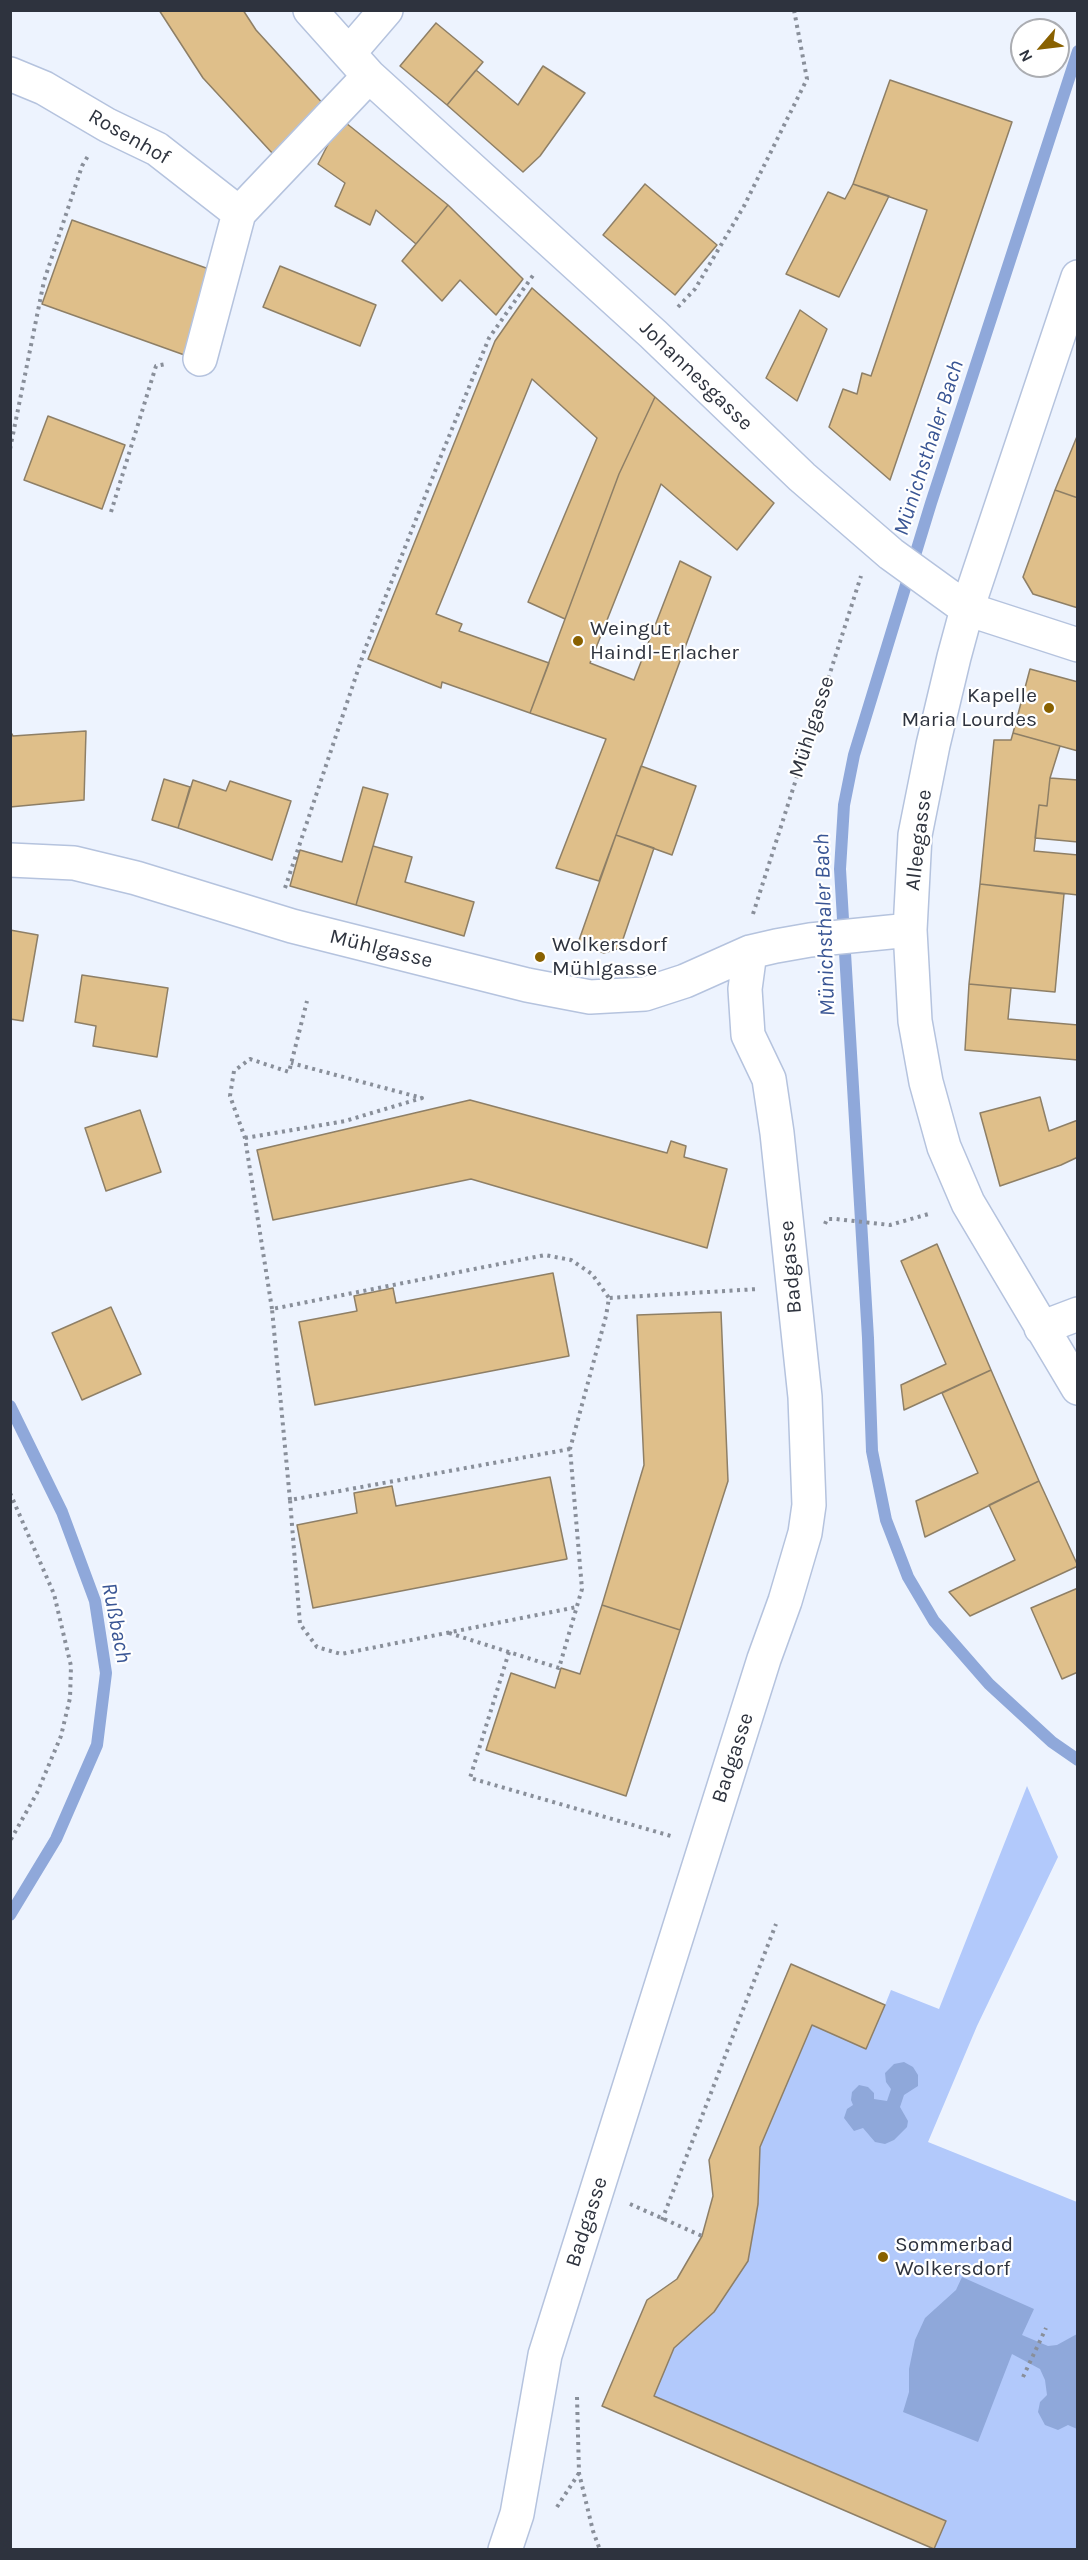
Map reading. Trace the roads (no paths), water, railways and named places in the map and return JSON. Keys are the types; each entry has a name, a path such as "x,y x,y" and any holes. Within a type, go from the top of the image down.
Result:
{"street":[{"name":"Johannesgasse","path":"310,10 359,65 653,334 802,477 882,546 967,609 1077,645"},
{"path":"200,359 239,213 359,65 387,10"},
{"name":"Rosenhof","path":"10,74 44,88 107,125 156,149 239,213"},
{"name":"Alleegasse","path":"1077,277 967,609 933,745 915,835 910,930 915,1021 926,1082 944,1147 968,1203 1077,1388"},
{"name":"Mühlgasse","path":"10,860 74,862 136,878 292,926 516,982 590,998 645,993 685,981 750,952 810,940 910,930"},
{"name":"Badgasse","path":"505,2550 517,2514 545,2355 764,1659 786,1601 805,1533 810,1474 792,1257 769,1079 748,1035 745,989 750,952"},
{"path":"1041,1328 1077,1314"}],"waterway":[{"name":"Münichsthaler Bach","path":"1078,51 931,503 854,755 844,805 840,869 868,1338 872,1451 886,1520 908,1577 934,1621 989,1684 1052,1742 1078,1760"},
{"name":"Rußbach","path":"10,1406 62,1512 95,1601 106,1673 97,1745 56,1839 10,1915"}],"place":[{"name":"Weingut Haindl-Erlacher","path":"578,641"},
{"name":"Kapelle Maria Lourdes","path":"1049,708"},
{"name":"Wolkersdorf Mühlgasse","path":"540,957"},
{"name":"Sommerbad Wolkersdorf","path":"883,2257"}]}
